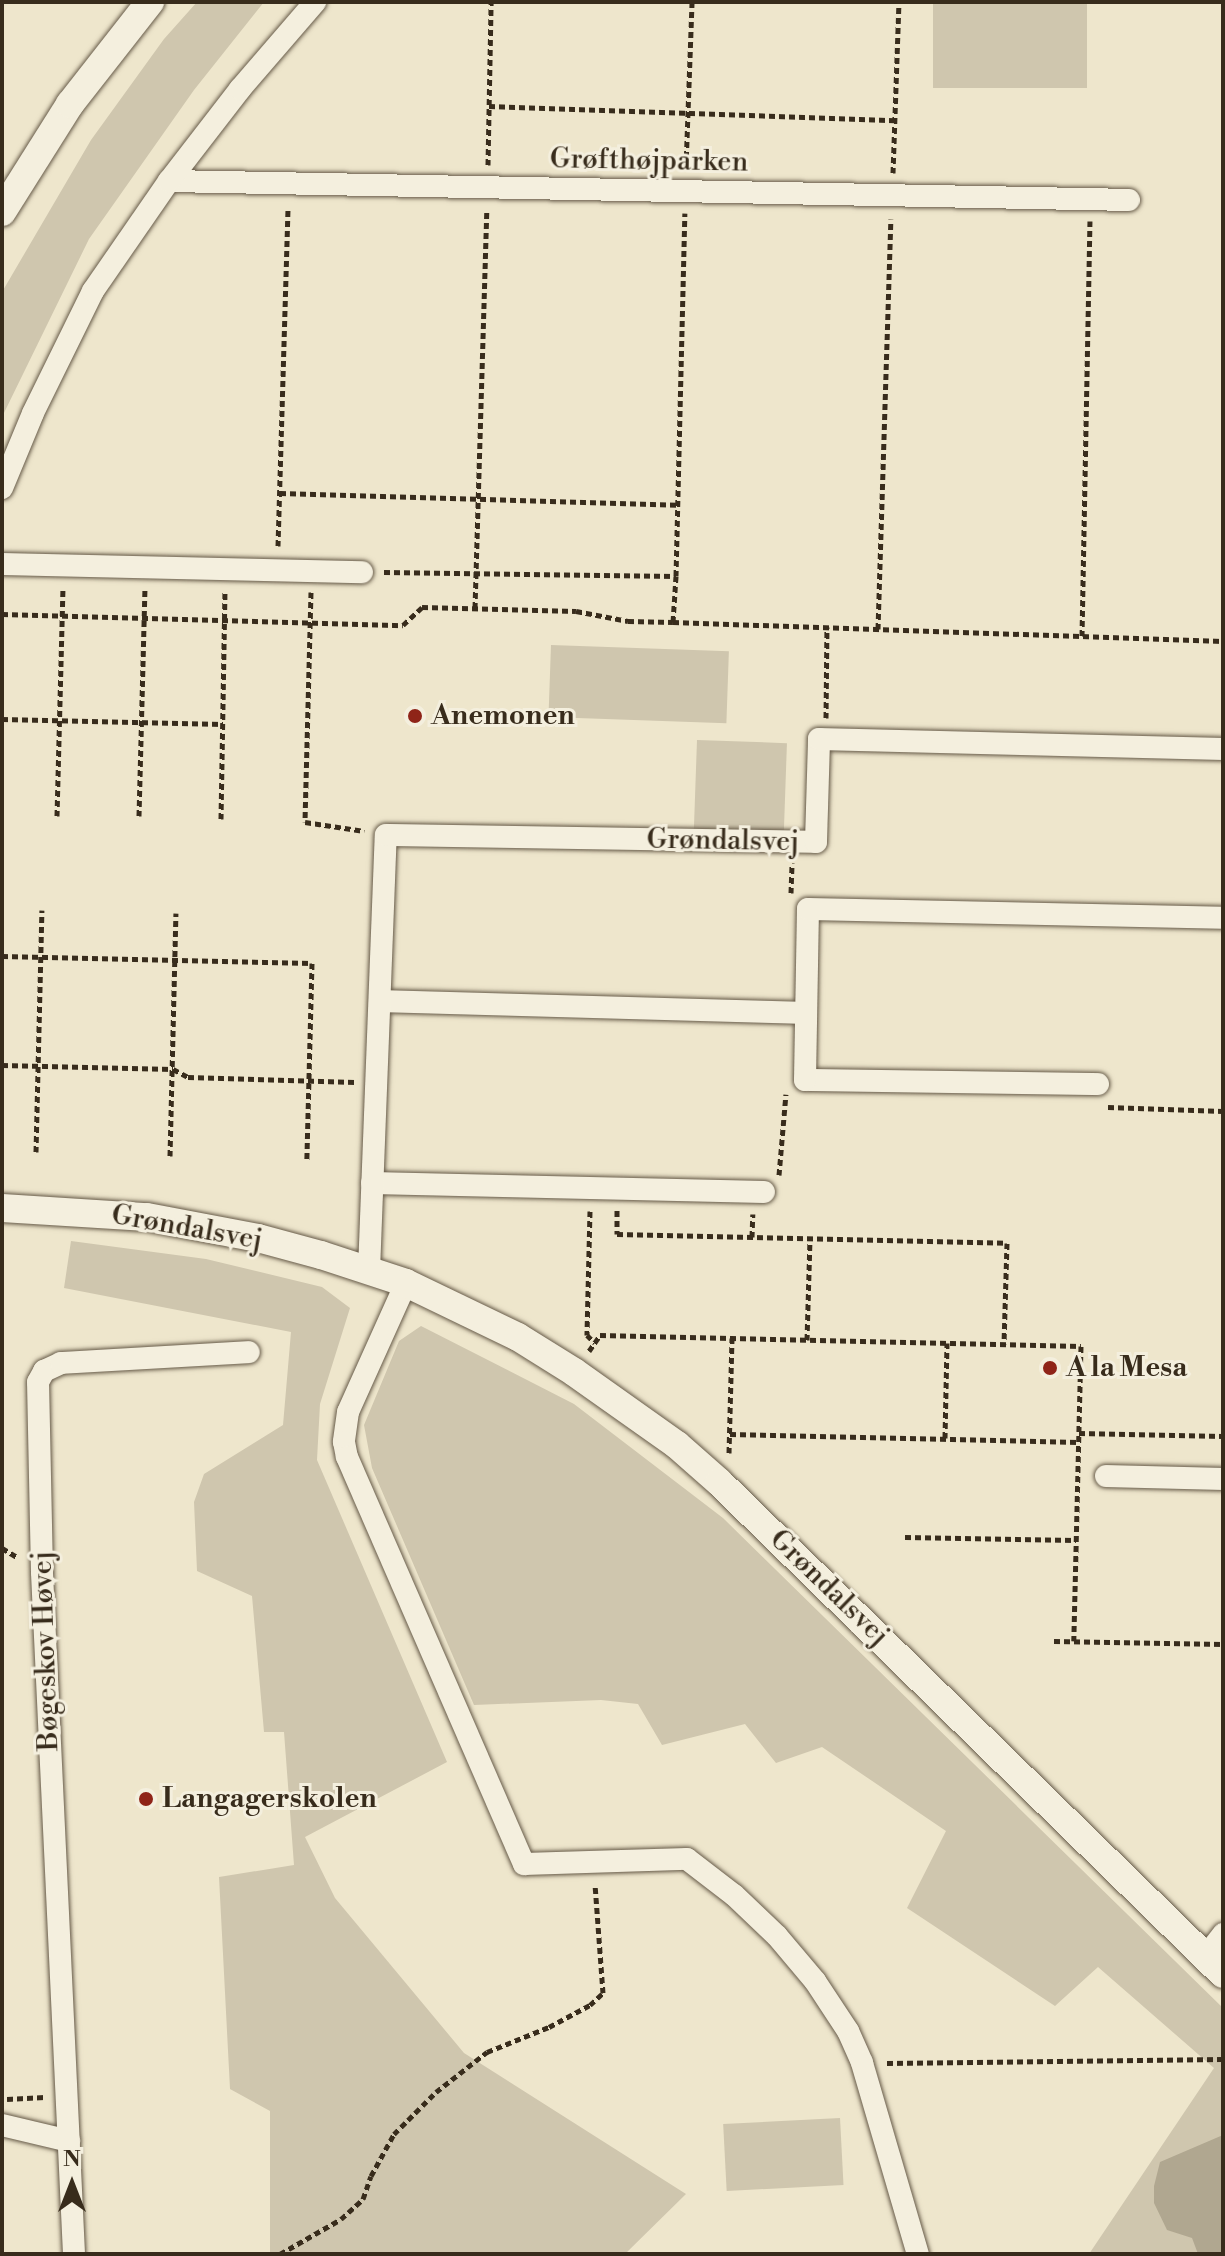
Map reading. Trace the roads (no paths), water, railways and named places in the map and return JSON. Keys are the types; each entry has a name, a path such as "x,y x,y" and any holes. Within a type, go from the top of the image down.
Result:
{"street":[{"path":"2,212 70,104 150,2"},
{"path":"2,488 33,413 93,291 169,181 240,89 315,2"},
{"name":"Grøfthøjparken","path":"169,181 1129,200"},
{"path":"2,564 362,572"},
{"name":"Grøndalsvej","path":"380,1001 386,835 816,842 819,739 1223,749"},
{"path":"1098,1084 805,1080 808,909 1223,918"},
{"path":"369,1271 380,1001 806,1013"},
{"path":"372,1183 764,1192"},
{"name":"Grøndalsvej","path":"2,1208 82,1211 200,1225 258,1238 406,1283 518,1337 574,1372 677,1445 719,1482 1214,1965 1223,1934"},
{"path":"406,1283 348,1412 344,1442 353,1471 524,1864 687,1859 734,1895 787,1947 840,2019 862,2063 918,2254"},
{"name":"Bøgeskov Høvej","path":"74,2254 42,1572 38,1382 49,1366 61,1363 249,1352"},
{"path":"1106,1476 1223,1479"},
{"path":"2,2125 26,2134 69,2141"}],"place":[{"name":"Anemonen","path":"415,716"},
{"name":"A la Mesa","path":"1050,1368"},
{"name":"Langagerskolen","path":"146,1799"}]}
